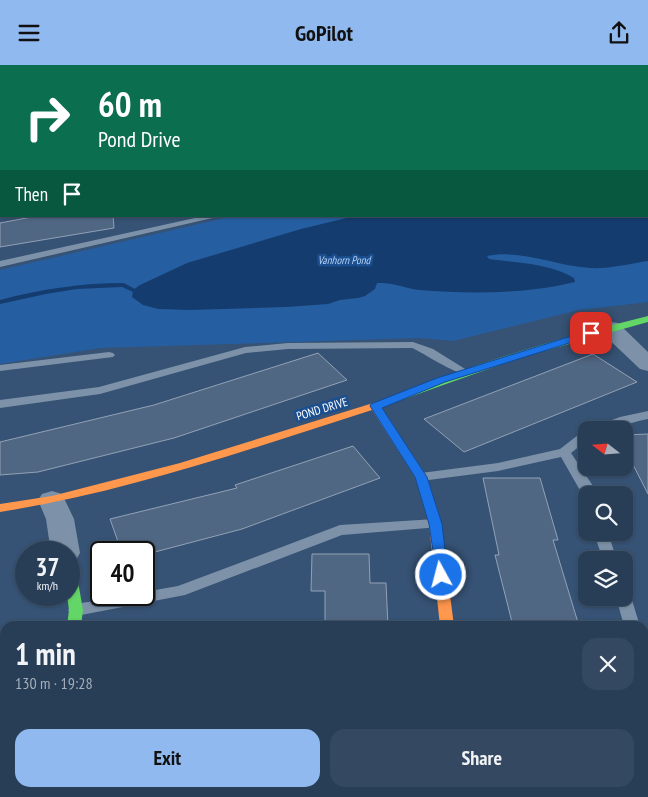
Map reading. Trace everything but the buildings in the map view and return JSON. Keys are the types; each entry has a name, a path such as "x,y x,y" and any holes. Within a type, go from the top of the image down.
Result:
{"street":[{"name":"POND DRIVE","path":"0,508 52,500 184,466 375,406 464,373 610,327 648,319"},
{"path":"610,327 648,364"},
{"path":"375,406 421,477 435,524 447,621"},
{"path":"52,500 60,519 64,541"},
{"path":"75,606 75,621"}],"lane":[{"path":"0,264 212,217"},
{"path":"0,404 100,390 245,350 288,346 414,345 429,351 464,373"},
{"path":"0,368 109,355"},
{"path":"621,421 648,415"},
{"path":"421,477 498,467 564,453 578,442"},
{"path":"564,453 586,486"},
{"path":"76,610 180,591 340,530 435,524"},
{"path":"626,606 630,621"}],"shaded area":[{"path":"229,217 648,217 648,302 579,310 453,341 420,338 100,348 0,364 0,270"}],"water":[{"name":"Vanhorn Pond","path":"351,217 648,217 648,261 612,267 590,268 525,256 499,254 487,256 489,259 544,266 574,278 575,282 518,291 458,292 419,290 393,284 377,283 375,289 365,296 328,304 191,310 158,309 143,305 132,297 133,290 140,285 187,263 301,229"}],"waterway":[{"path":"0,302 77,287 124,285 133,290"}],"traffic: fast":[{"path":"386,402 515,356 581,336 648,319"},
{"path":"75,606 75,621"}],"traffic: slow":[{"path":"0,508 52,500 184,466 386,402"},
{"path":"375,406 421,477 435,524 446,621"}],"route":[{"path":"441,575 435,524 421,477 375,406 441,380 531,350 591,333"}]}
